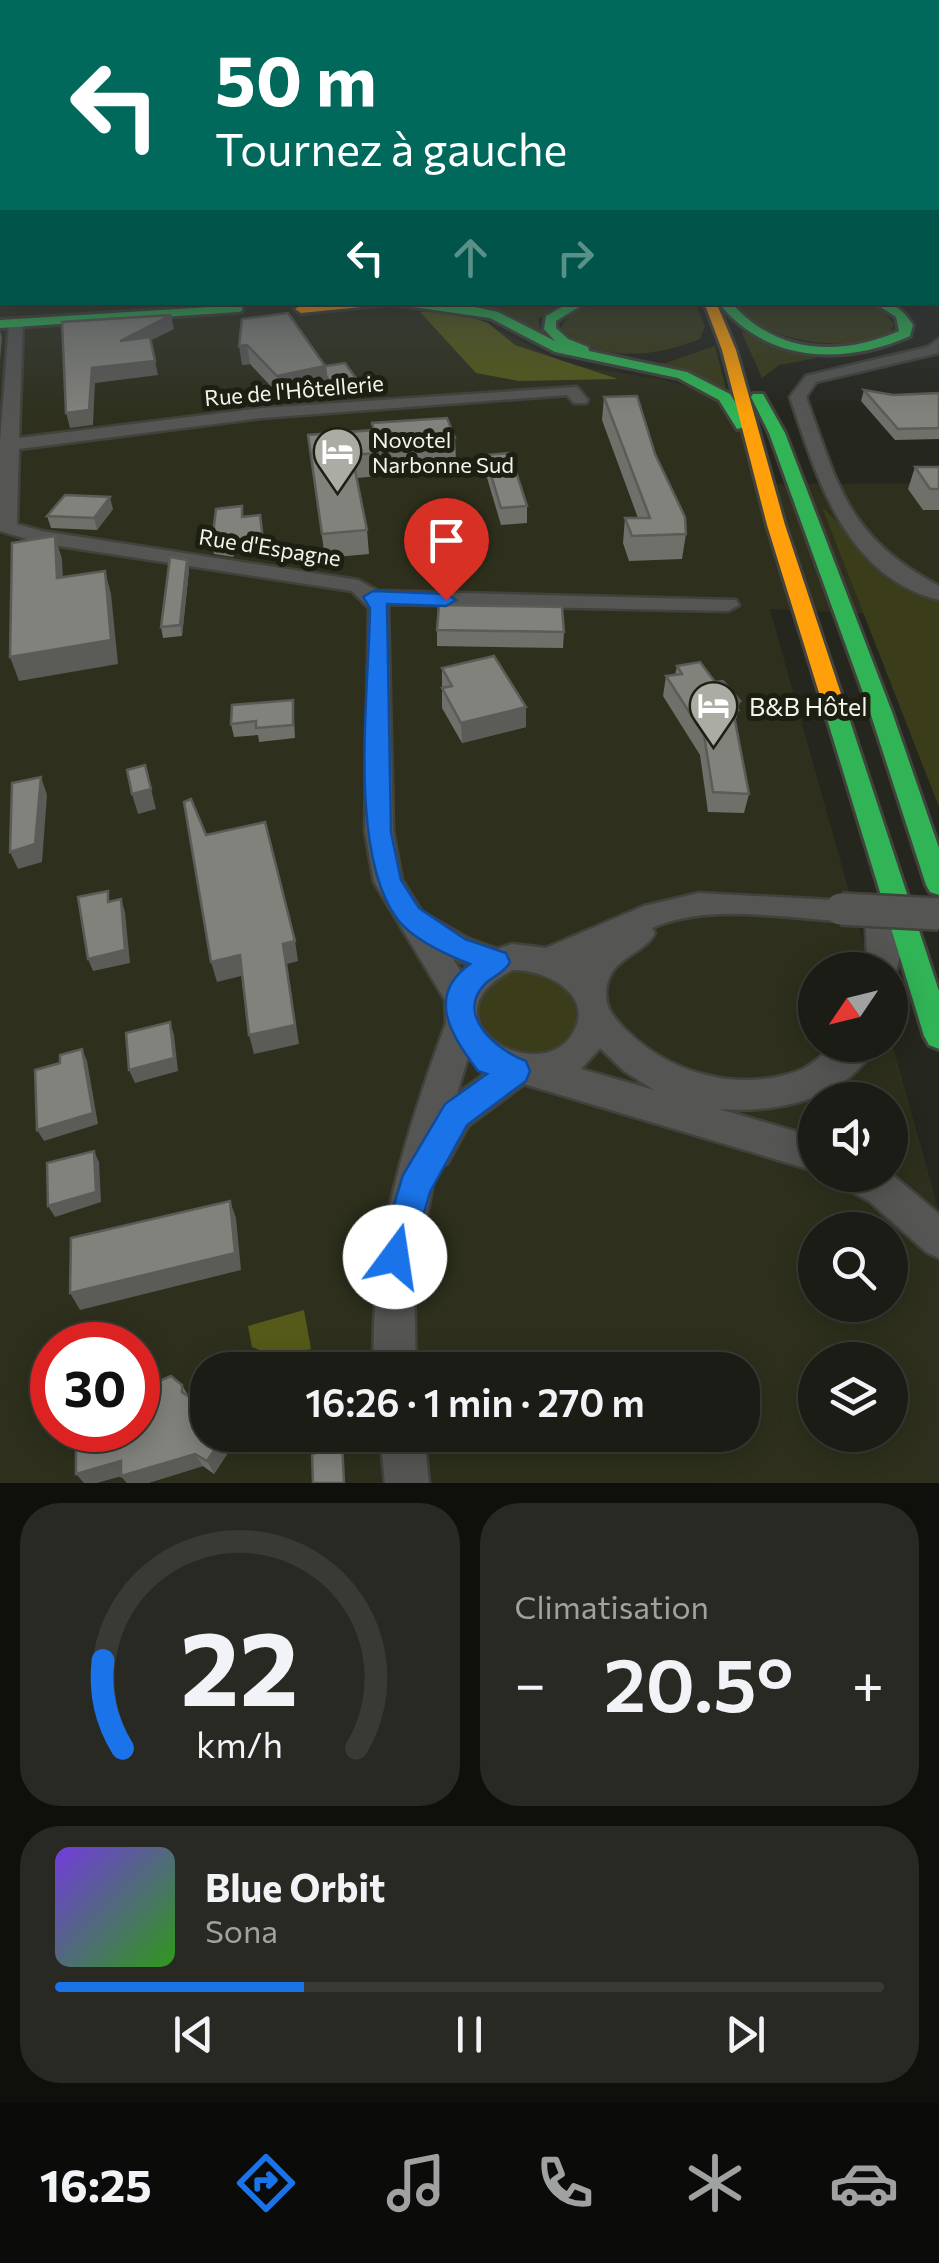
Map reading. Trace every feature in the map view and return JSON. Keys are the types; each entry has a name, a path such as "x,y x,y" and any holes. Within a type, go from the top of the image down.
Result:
{"main road":[{"path":"5,321 179,305"},
{"path":"5,321 335,305"},
{"path":"431,305 494,315 560,349 707,384 725,397 756,458"},
{"path":"576,305 550,319 550,329 563,342 616,358 661,357 700,347 712,338 719,307"},
{"path":"719,307 741,326 764,338 848,350 874,348 904,333 907,325 901,315 884,305"},
{"path":"719,307 777,433 881,712 939,885"},
{"path":"719,307 756,458 939,1036"},
{"path":"777,433 770,400 780,378 908,342 919,330 919,307"}],"street":[{"name":"Rue d'Espagne","path":"5,321 7,527 40,536 358,586 373,597 728,605"},
{"path":"939,343 933,350 810,380 798,397 840,514 854,536 903,577 939,594"},
{"name":"Rue de l'Hôtellerie","path":"4,446 301,410 571,390 580,400"},
{"path":"373,597 380,608 379,832 388,882 489,1061 798,1149"},
{"path":"872,831 884,952"},
{"path":"550,960 654,914 699,904 939,927"},
{"path":"414,1186 456,1114 528,1072 566,1064 582,1050 592,1007 590,980 618,944 661,923 709,917 939,914"},
{"path":"409,915 456,946 496,962"},
{"path":"394,1352 392,1279 461,1011 474,976 496,962 532,957 550,960 572,972 592,1007 634,1059 665,1078 718,1096 791,1090 845,1062"},
{"path":"886,1192 939,1240"},
{"path":"404,1452 407,1483"}],"shaded area":[{"path":"0,305 448,305 566,364 665,380 749,405 775,484 939,483 939,617 770,609 866,952 798,952 798,1062 897,1062 903,1082 798,1082 798,1192 908,1192 908,1100 939,1211 939,1483 0,1483"},
{"path":"472,305 557,305 538,319 542,334"},
{"path":"595,305 696,305 705,326 700,339 665,350 628,354 609,352 576,340 561,328 571,312"},
{"path":"737,305 872,305 894,325 886,338 827,343 771,331 738,310"},
{"path":"420,312 456,312 488,323 515,345 618,379 519,381 476,373"},
{"path":"741,331 817,358 779,365 762,378"},
{"path":"715,346 726,388 634,362 665,363"},
{"path":"822,507 894,579 939,603 939,807"},
{"path":"516,969 540,973 558,982 570,995 576,1027 570,1041 557,1051 534,1057 500,1050 484,1025 479,1014 480,993 499,976"},
{"path":"304,1310 311,1349 264,1352 252,1347 248,1326"}],"building":[{"path":"288,313 325,366 277,376 247,345 239,346 242,319"},
{"path":"171,315 120,341 150,337 155,361 92,368 89,410 66,413 62,322"},
{"path":"345,363 363,388 335,390 325,366"},
{"path":"864,390 893,395 938,393 939,428 898,429"},
{"path":"637,396 655,454 685,517 686,534 632,536 625,518 650,518 604,397"},
{"path":"447,418 455,438 441,439 444,448 352,455 367,530 322,534 308,435 374,430 372,423"},
{"path":"510,453 527,506 501,508 485,455"},
{"path":"915,467 939,467 939,489 930,489"},
{"path":"65,495 110,497 94,518 47,516"},
{"path":"242,506 242,517 260,515 263,539 234,541 231,546 212,543 216,509"},
{"path":"55,536 57,578 105,571 111,640 10,657 12,543"},
{"path":"170,557 187,560 180,625 161,627"},
{"path":"439,605 562,607 564,632 437,630"},
{"path":"494,656 526,707 461,723 442,688 452,686 442,668"},
{"name":"B&B Hôtel","path":"700,662 715,682 723,681 740,701 734,702 738,710 733,710 749,794 713,792 704,735 666,676 682,674 677,666"},
{"path":"293,700 293,725 256,728 256,721 231,724 232,705"},
{"path":"145,765 151,789 132,794 127,770"},
{"path":"41,777 35,844 10,852 12,783"},
{"path":"191,799 206,835 265,822 295,941 283,944 295,1025 249,1035 240,955 211,962 184,802"},
{"path":"108,891 108,902 121,899 125,950 88,959 78,897"},
{"path":"170,1022 174,1058 129,1070 126,1033"},
{"path":"82,1049 93,1113 37,1130 35,1070 60,1063 60,1055"},
{"path":"94,1151 96,1192 48,1206 47,1163"},
{"path":"230,1201 235,1253 70,1293 71,1238"},
{"path":"171,1376 190,1398 190,1452 213,1452 207,1461 195,1454 121,1476 121,1461 76,1474 76,1452 160,1452 160,1381"},
{"path":"343,1452 344,1483 313,1483 312,1454"}],"traffic: fast":[{"path":"431,305 494,315 560,349 682,375 725,397 742,426"},
{"path":"576,305 550,319 550,329 563,342 583,350"},
{"path":"727,305 760,335 783,345 833,352 883,343 905,333 907,325 901,315 884,305"},
{"path":"0,324 238,308"},
{"path":"758,397 777,433 881,712 939,885"},
{"path":"835,709 939,1036"}],"traffic: slow":[{"path":"301,309 361,305"},
{"path":"711,305 729,350 776,525 835,709"}],"place":[{"name":"Novotel Narbonne Sud","path":"337,494"},
{"name":"B&B Hôtel","path":"714,748"}],"route":[{"path":"395,1257 414,1186 456,1114 515,1071 489,1061 461,1025 462,998 474,976 496,962 456,946 409,915 388,882 379,832 380,608 373,597 446,600"}]}
